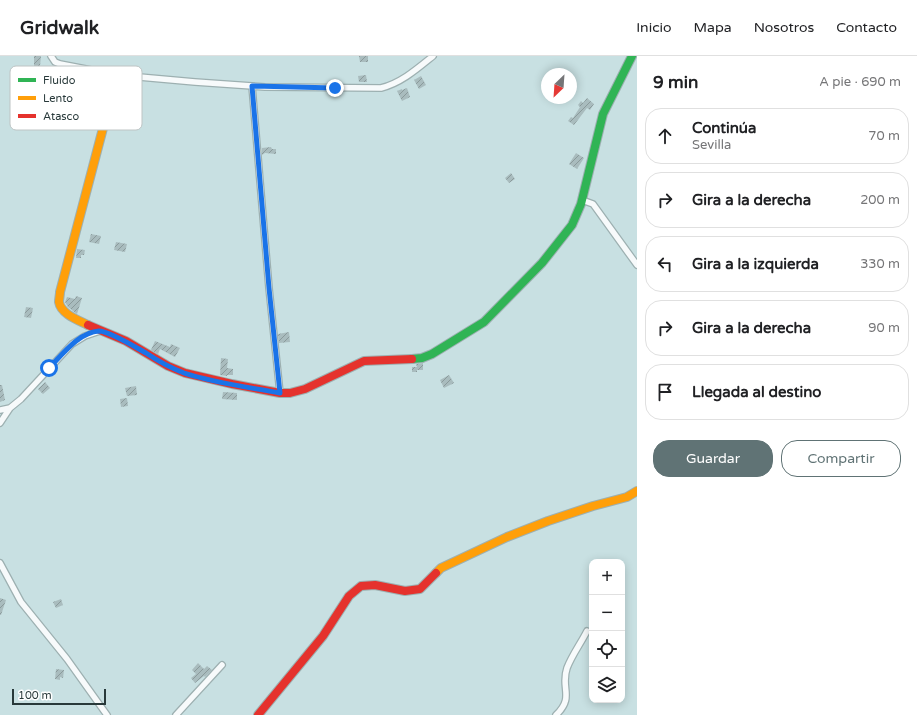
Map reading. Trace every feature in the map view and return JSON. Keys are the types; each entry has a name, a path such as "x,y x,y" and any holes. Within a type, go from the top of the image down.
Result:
{"street":[{"path":"51,56 55,62 70,66"},
{"path":"142,77 252,86 381,88 392,86 420,67 432,56"},
{"path":"101,130 81,217 60,292 59,302 64,310 71,317 100,331 126,341 168,366 185,373 232,384 280,393 290,393 305,389 364,361 422,358 432,354 484,322 542,264 572,225 582,200 594,148 604,114 632,56"},
{"path":"252,86 268,280 280,393"},
{"path":"582,200 593,204 637,265"},
{"path":"0,423 10,408 21,399 72,344 86,336 100,331"},
{"path":"0,410 10,408"},
{"path":"258,715 323,636 349,596 361,586 375,585 405,591 420,589 441,568 459,558 507,537 593,506 627,497 637,491"},
{"path":"0,563 21,602 67,659 107,715"},
{"path":"556,715 563,708 566,702 565,678 568,667 587,631"},
{"path":"176,715 222,665"}],"building":[{"path":"34,56 41,56 40,66 34,66"},
{"path":"359,56 368,56 368,62 360,62"},
{"path":"366,75 367,82 359,82 358,76"},
{"path":"421,76 426,85 419,89 414,80"},
{"path":"407,88 410,97 402,101 397,91"},
{"path":"587,98 594,104 590,110 587,108 574,125 568,121 571,117 573,118 580,107 578,105 581,101 583,103"},
{"path":"271,147 272,149 276,149 276,154 265,153 262,155 262,148"},
{"path":"576,153 584,158 577,169 569,164"},
{"path":"511,173 515,179 509,183 505,178"},
{"path":"91,234 101,236 99,244 89,242"},
{"path":"116,242 127,244 125,252 114,250"},
{"path":"77,249 85,250 84,255 81,255 81,258 76,258"},
{"path":"76,296 82,298 77,314 68,307 65,302 67,297 75,299"},
{"path":"26,307 33,308 31,318 24,317"},
{"path":"289,332 290,342 279,343 278,334"},
{"path":"155,341 170,347 171,344 180,348 175,357 160,349 158,354 151,350"},
{"path":"221,358 228,359 227,368 233,369 233,375 220,375"},
{"path":"423,363 423,370 412,372 412,367 417,367 416,364"},
{"path":"449,375 454,383 444,388 440,380"},
{"path":"45,382 50,388 43,394 38,389"},
{"path":"0,385 2,385 5,400 0,402"},
{"path":"136,386 137,395 127,396 125,388"},
{"path":"223,392 237,393 237,400 222,399"},
{"path":"127,398 128,406 121,407 120,399"},
{"path":"0,598 6,600 1,615 0,615"},
{"path":"61,599 63,605 56,608 53,602"},
{"path":"198,663 204,669 207,666 212,670 205,677 204,676 195,683 191,678 196,674 192,670"},
{"path":"56,669 64,670 63,678 60,677 60,680 55,679"}],"traffic: fast":[{"path":"412,359 422,358 432,354 484,322 542,263 572,225 581,204 603,114 632,56"}],"traffic: slow":[{"path":"88,325 66,313 60,306 59,302 60,292 103,130"},
{"path":"436,573 441,568 507,537 548,521 593,506 627,497 637,491"}],"traffic: jam":[{"path":"88,325 126,341 168,366 185,373 280,393 290,393 305,389 364,361 412,359"},
{"path":"258,715 323,636 349,596 361,586 375,585 405,591 420,589 436,573"}],"route":[{"path":"49,368 72,344 86,336 100,331 126,341 168,366 185,373 280,393 269,288 252,86 335,88"}]}
